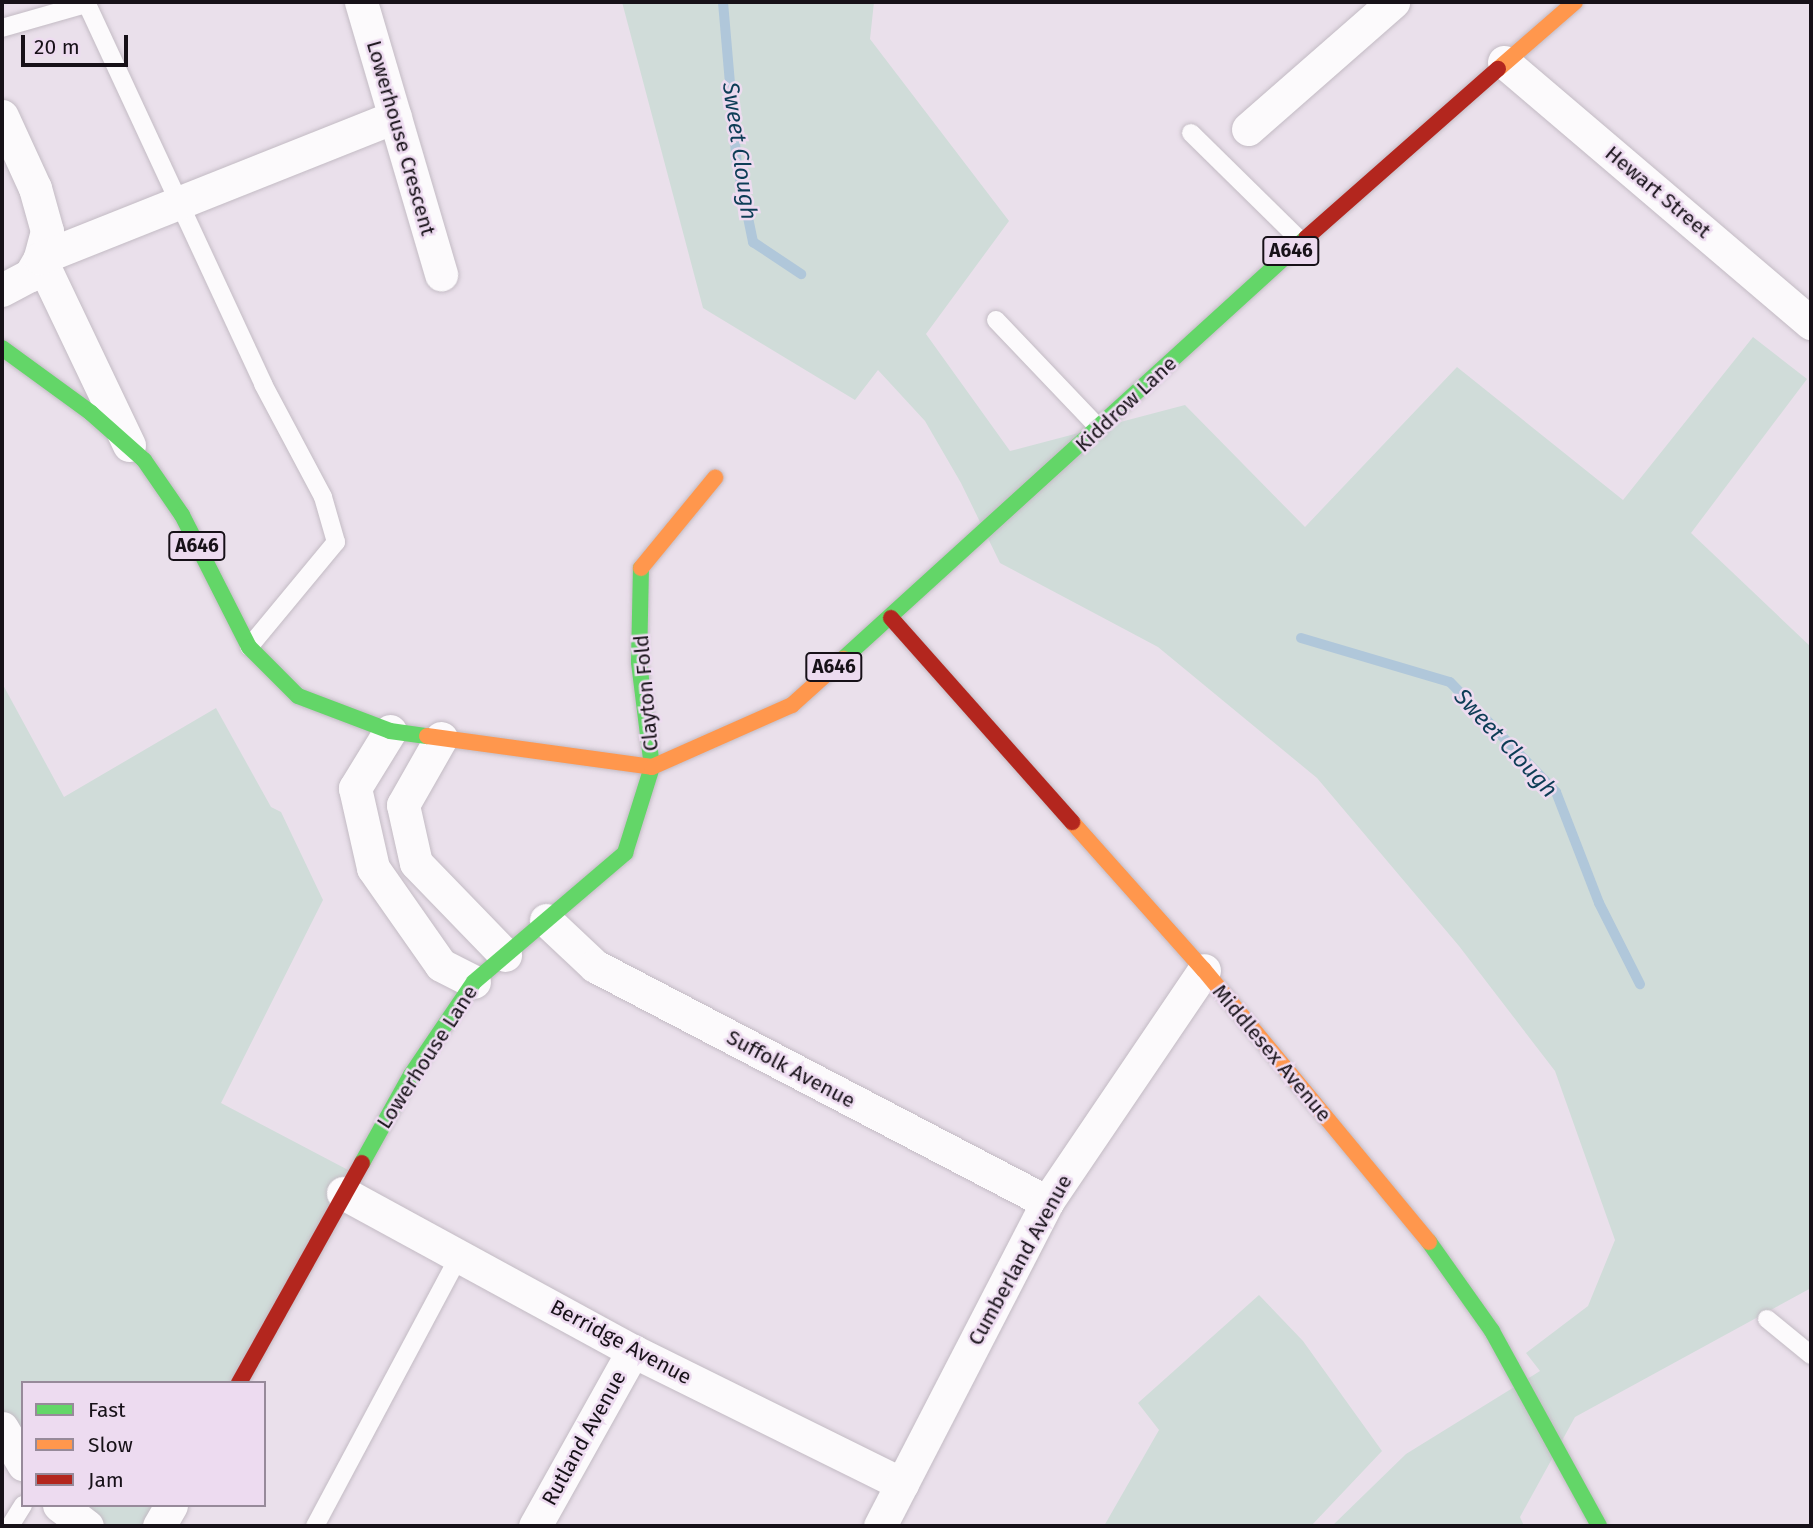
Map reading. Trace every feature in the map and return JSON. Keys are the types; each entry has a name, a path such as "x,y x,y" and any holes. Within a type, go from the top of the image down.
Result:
{"street":[{"name":"Lowerhouse Crescent","path":"361,2 441,274"},
{"path":"1248,130 1393,2"},
{"name":"Kiddrow Lane","path":"652,768 792,705 891,618 1302,242 1575,2"},
{"name":"Hewart Street","path":"1504,62 1810,319"},
{"path":"2,116 35,188 47,232 40,258 30,275 2,290"},
{"path":"40,258 395,117"},
{"path":"40,258 131,449"},
{"name":"A646","path":"2,348 91,413 144,460 182,515 249,647 298,696 390,731 652,768"},
{"name":"Clayton Fold","path":"652,768 639,662 641,568 715,478"},
{"name":"Middlesex Avenue","path":"891,618 1204,970 1448,1266 1492,1331 1599,1526"},
{"path":"390,731 355,788 373,868 441,965 474,982"},
{"path":"441,738 403,805 416,863 505,955"},
{"name":"Lowerhouse Lane","path":"240,1381 411,1075 474,982 625,853 652,768"},
{"name":"Suffolk Avenue","path":"546,920 594,966 1047,1202"},
{"name":"Cumberland Avenue","path":"880,1526 1047,1202 1204,970"},
{"name":"Berridge Avenue","path":"343,1193 633,1351 902,1484"},
{"name":"Rutland Avenue","path":"535,1526 633,1351"},
{"path":"2,1428 21,1461"},
{"path":"62,1507 87,1526"},
{"path":"159,1526 170,1507"}],"lane":[{"path":"2,28 86,3 263,384 323,497 337,542 249,647"},
{"path":"1191,133 1302,242"},
{"path":"996,320 1099,428"},
{"path":"315,1526 459,1256"},
{"path":"1767,1319 1811,1355"},
{"path":"10,1526 22,1507"}],"shaded area":[{"path":"622,2 874,2 870,39 1009,221 926,334 1010,451 1185,405 1305,527 1457,367 1623,500 1753,337 1807,379 1691,533 1811,647 1811,1288 1575,1417 1520,1517 1524,1526 1332,1526 1406,1454 1540,1371 1526,1353 1588,1306 1615,1240 1555,1071 1459,946 1317,778 1158,647 1000,563 961,483 925,421 878,370 855,400 703,308"},
{"path":"2,683 64,797 216,708 271,807 281,812 323,900 221,1103 350,1171 235,1381 21,1381 21,1455 2,1425"},
{"path":"1259,1295 1303,1341 1382,1451 1311,1526 1104,1526 1159,1430 1138,1403"},
{"path":"69,1507 166,1507 155,1526 95,1526"}],"waterway":[{"name":"Sweet Clough","path":"723,2 737,164 753,242 801,274"},
{"name":"Sweet Clough","path":"1301,638 1450,682 1556,792 1599,903 1640,984"}],"traffic: fast":[{"path":"843,659 1306,238"},
{"path":"2,348 91,413 144,460 182,515 249,647 298,696 390,731 427,736"},
{"path":"362,1163 411,1075 474,982 625,853 652,767 639,662 641,568"},
{"path":"1429,1242 1492,1331 1599,1526"}],"traffic: slow":[{"path":"1498,69 1575,2"},
{"path":"641,568 715,478"},
{"path":"427,736 652,767 792,705 843,659"},
{"path":"1072,822 1204,970 1429,1242"}],"traffic: jam":[{"path":"1306,238 1498,69"},
{"path":"891,618 1072,822"},
{"path":"240,1381 362,1163"}]}
